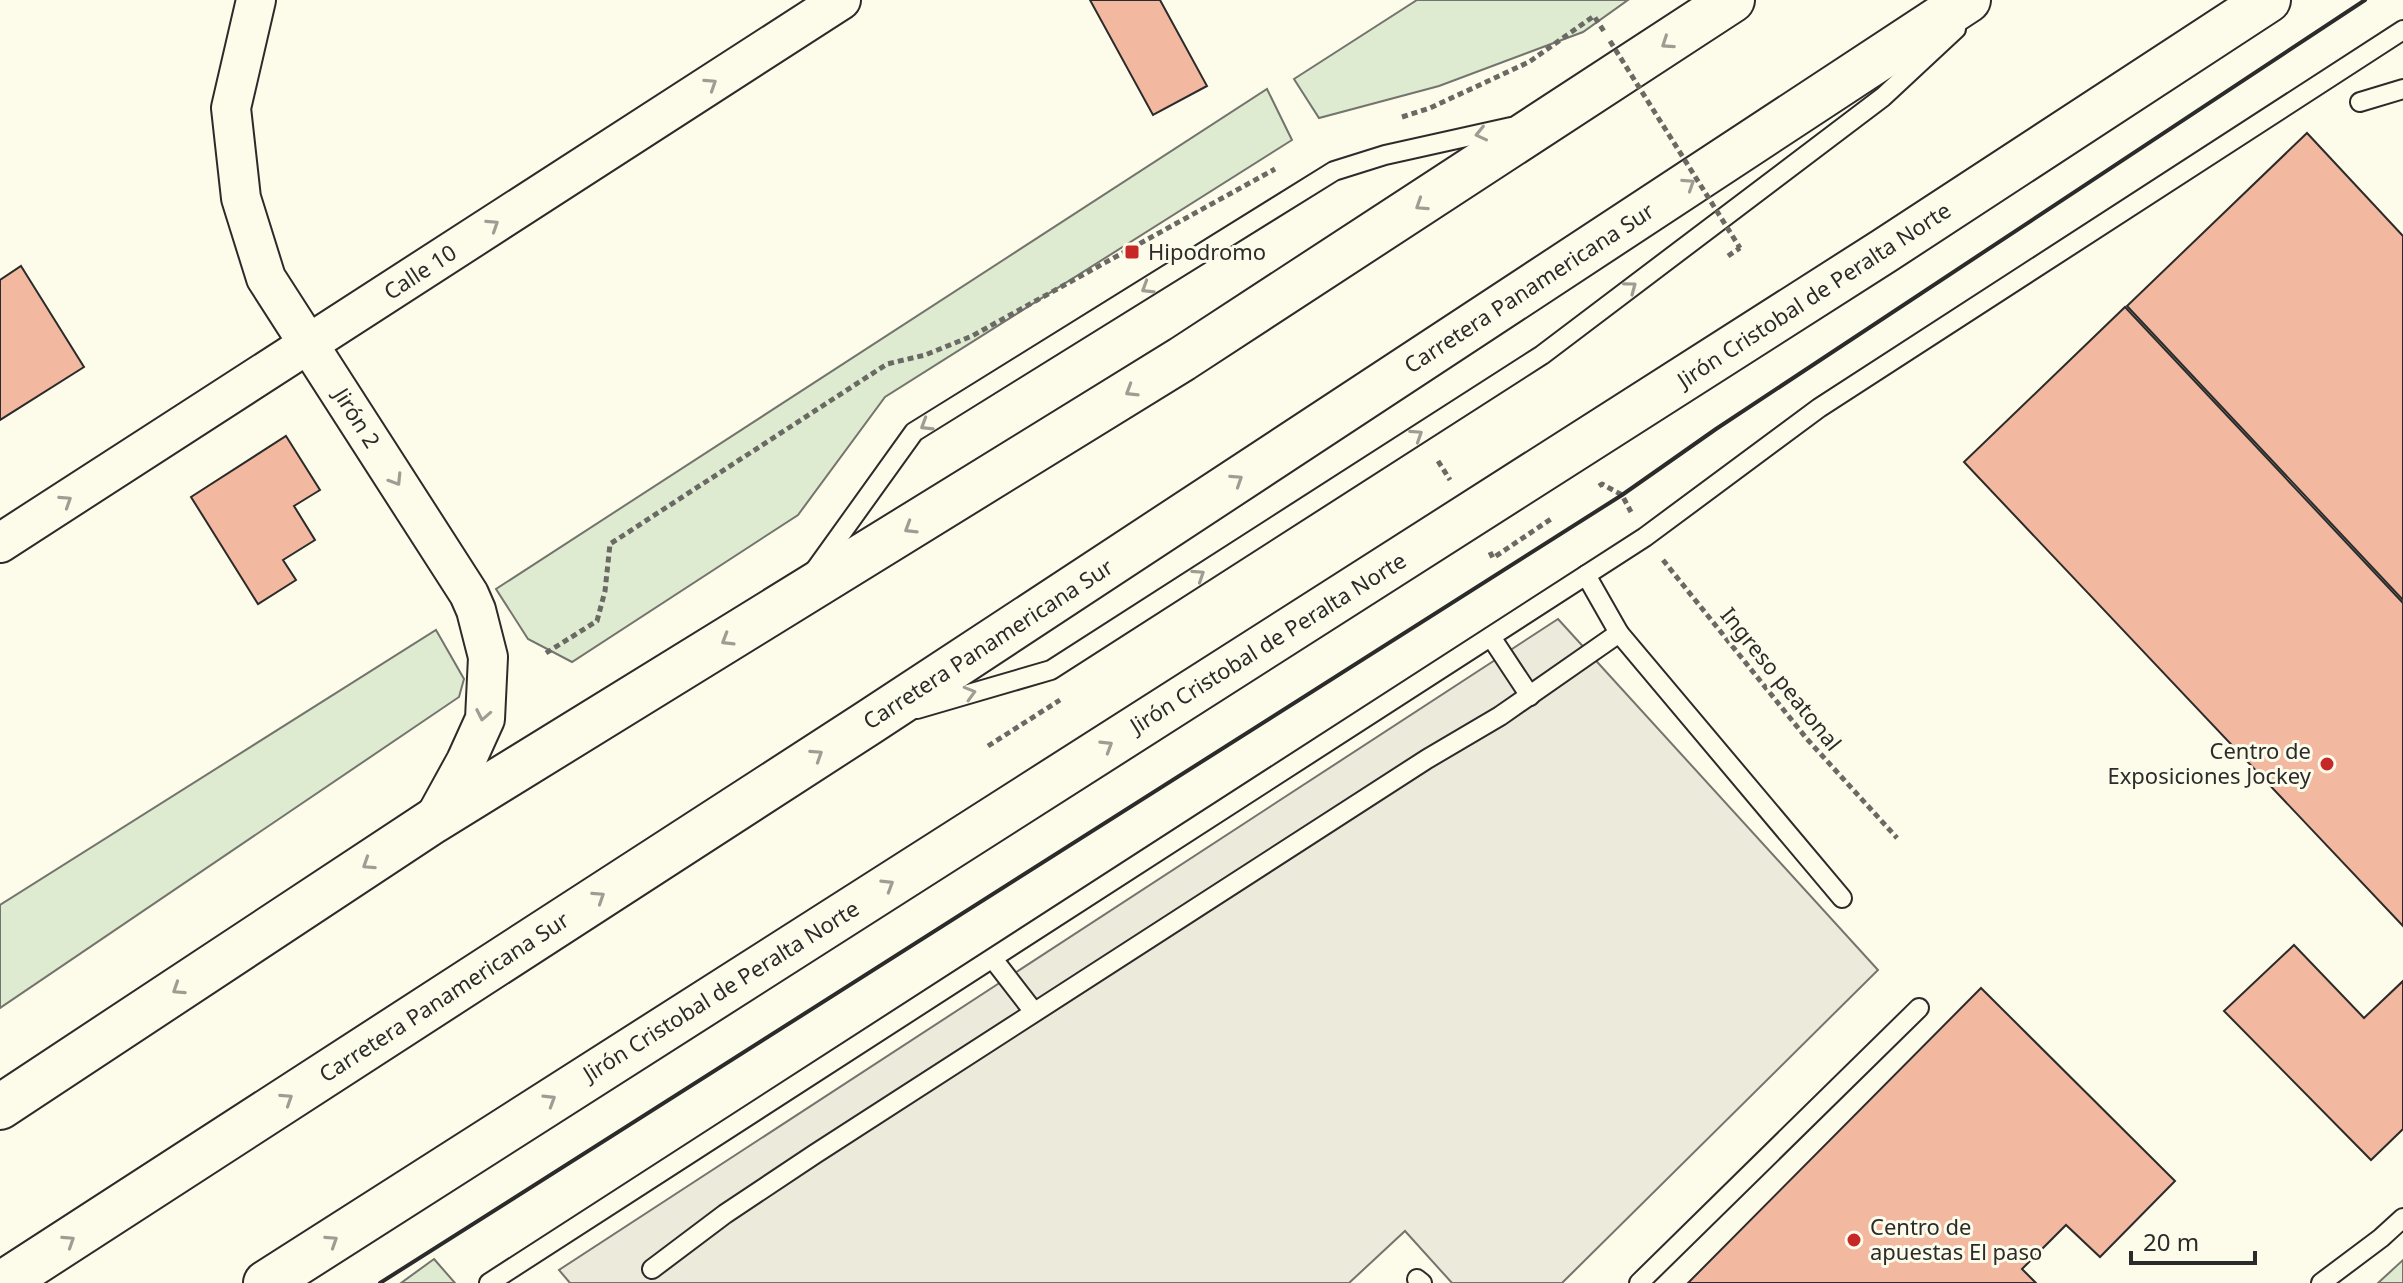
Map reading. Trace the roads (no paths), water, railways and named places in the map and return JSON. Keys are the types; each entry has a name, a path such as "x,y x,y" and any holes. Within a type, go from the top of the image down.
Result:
{"main road":[{"path":"0,1107 433,821 1182,359 1732,0"},
{"name":"Carretera Panamericana Sur","path":"3,1283 868,723 1968,0"},
{"name":"Jirón Cristobal de Peralta Norte","path":"266,1283 1870,260 2268,0"}],"street":[{"name":"Jirón 2","path":"256,0 231,108 241,198 266,278 469,594 488,657 485,719 433,821"},
{"name":"Calle 10","path":"0,543 841,0"}],"lane":[{"path":"868,723 1051,670 1528,364 1883,97 1988,0"},
{"path":"489,1283 1645,537 1819,408 2403,30"},
{"path":"2360,102 2403,89"},
{"path":"794,600 914,432 1334,171 1385,155 1557,117"},
{"path":"1586,575 1619,633 1842,898"},
{"path":"652,1269 725,1214 1427,759 1530,696 1619,633"},
{"path":"1491,637 1530,696"},
{"path":"993,959 1034,1012"},
{"path":"1639,1283 1919,1008"},
{"path":"2321,1283 2403,1218"}],"place":[{"name":"Hipodromo","path":"1132,252"},
{"name":"Centro de Exposiciones Jockey","path":"2327,764"},
{"name":"Centro de apuestas El paso","path":"1854,1240"}]}
